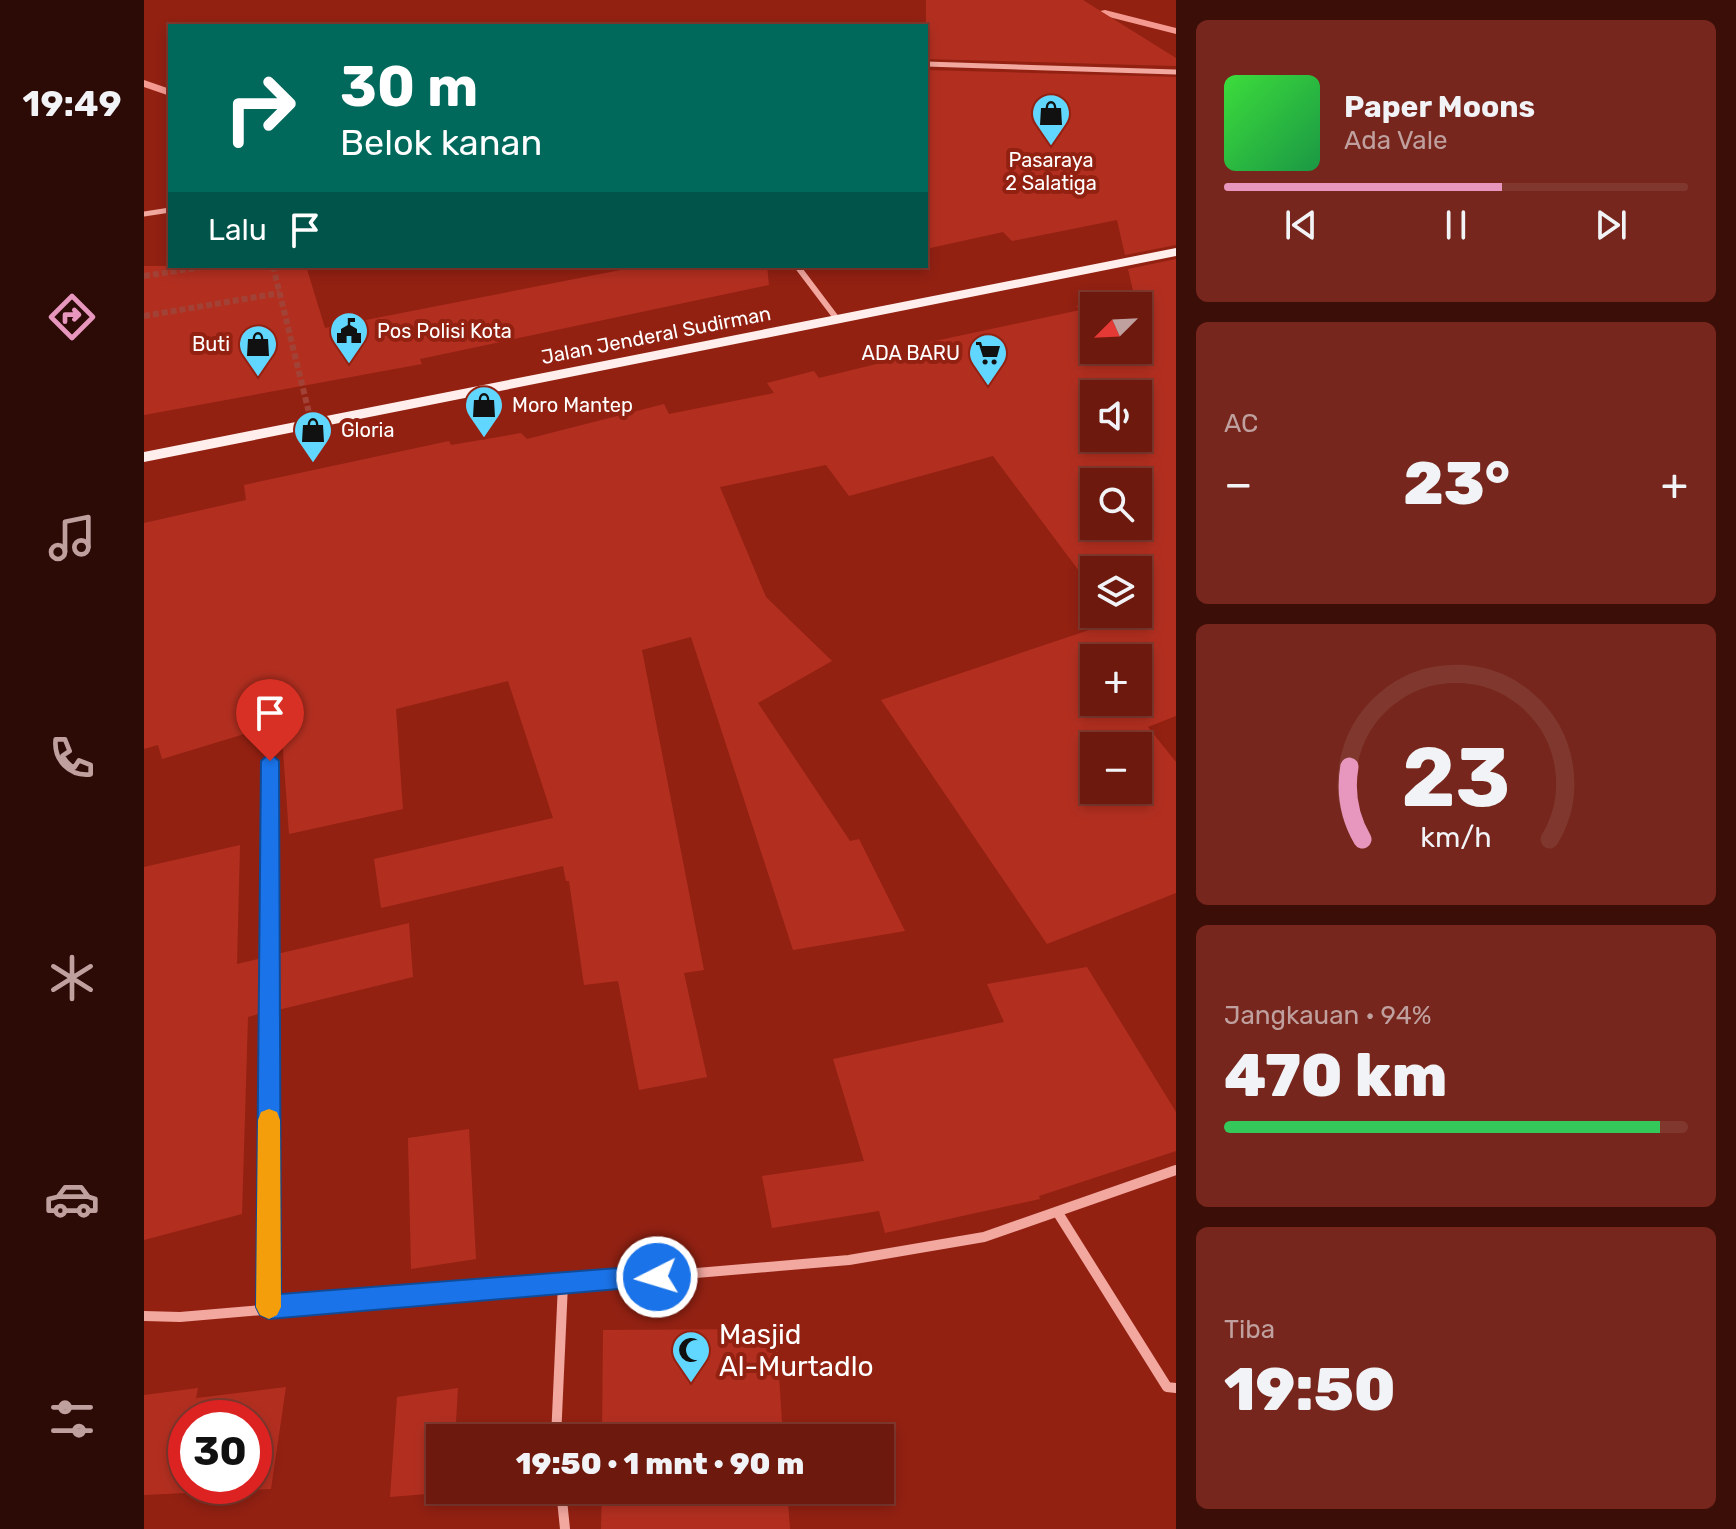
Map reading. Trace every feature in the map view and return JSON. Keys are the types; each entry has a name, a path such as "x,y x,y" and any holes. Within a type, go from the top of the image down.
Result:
{"main road":[{"name":"Jalan Jenderal Sudirman","path":"144,457 1176,252"}],"street":[{"path":"928,64 1176,72"},
{"path":"144,214 168,210"},
{"path":"799,268 837,319"},
{"path":"269,1307 270,761"},
{"path":"144,1316 180,1317 269,1307 849,1260 984,1237 1176,1170"},
{"path":"1058,1213 1147,1360 1167,1387 1176,1388"},
{"path":"557,1424 563,1284"},
{"path":"562,1504 565,1529"}],"building":[{"path":"926,0 1083,0 1176,58 1176,66 928,59"},
{"name":"Pasaraya 2 Salatiga","path":"928,70 1176,77 1176,245 1125,255 1117,220 1012,241 1003,232 928,249"},
{"path":"1176,259 1176,716 1148,727 1152,732 1176,762 1176,893 1047,944 881,700 1095,628 1152,628 1152,556 1080,556 1080,572 993,456 849,496 826,465 720,487 766,597 832,661 758,703 850,841 859,839 905,931 793,950 691,637 642,650 704,970 684,973 707,1077 639,1090 618,981 584,985 569,881 566,881 563,866 381,908 374,859 553,818 508,681 396,709 403,809 289,834 281,723 162,759 158,745 144,749 144,523 246,500 244,485 449,441 451,445 521,433 527,439 664,404 669,414 774,393 767,383 814,371 819,378 930,351 930,342 1080,310 1080,364 1152,364 1152,292 1129,292 1133,291 1128,269"},
{"path":"144,266 307,268 325,328 631,268 767,268 769,285 420,359 422,364 144,415"},
{"path":"240,845 237,964 263,958 262,1013 248,1017 242,1214 144,1240 144,867"},
{"path":"409,923 413,977 278,1010 277,954"},
{"path":"1087,967 1176,1112 1176,1151 1039,1196 1040,1199 885,1233 879,1211 772,1228 762,1176 864,1161 833,1059 1004,1022 987,984"},
{"path":"469,1129 476,1259 411,1269 408,1138"},
{"name":"Masjid Al-Murtadlo","path":"776,1329 782,1424 602,1424 603,1330"},
{"path":"286,1387 272,1482 272,1400 168,1400 168,1494 144,1495 144,1395 198,1388 196,1398"},
{"path":"458,1388 456,1424 426,1424 426,1494 390,1497 397,1397"},
{"path":"602,1504 788,1504 790,1529 601,1529"}],"waterway":[{"path":"1081,16 1105,13 1176,31"},
{"path":"144,83 168,92"}],"tunnel":[{"path":"144,276 196,268"},
{"path":"273,268 280,293"},
{"path":"144,316 280,293"},
{"path":"280,293 312,425"}],"slow traffic":[{"path":"269,1120 269,1307"}],"place":[{"name":"Pasaraya 2 Salatiga","path":"1051,147"},
{"name":"Pos Polisi Kota","path":"349,365"},
{"name":"Buti","path":"258,378"},
{"name":"ADA BARU","path":"988,387"},
{"name":"Moro Mantep","path":"484,439"},
{"name":"Gloria","path":"313,464"},
{"name":"Masjid Al-Murtadlo","path":"691,1384"}],"route":[{"path":"270,761 269,1307 657,1277"}]}
